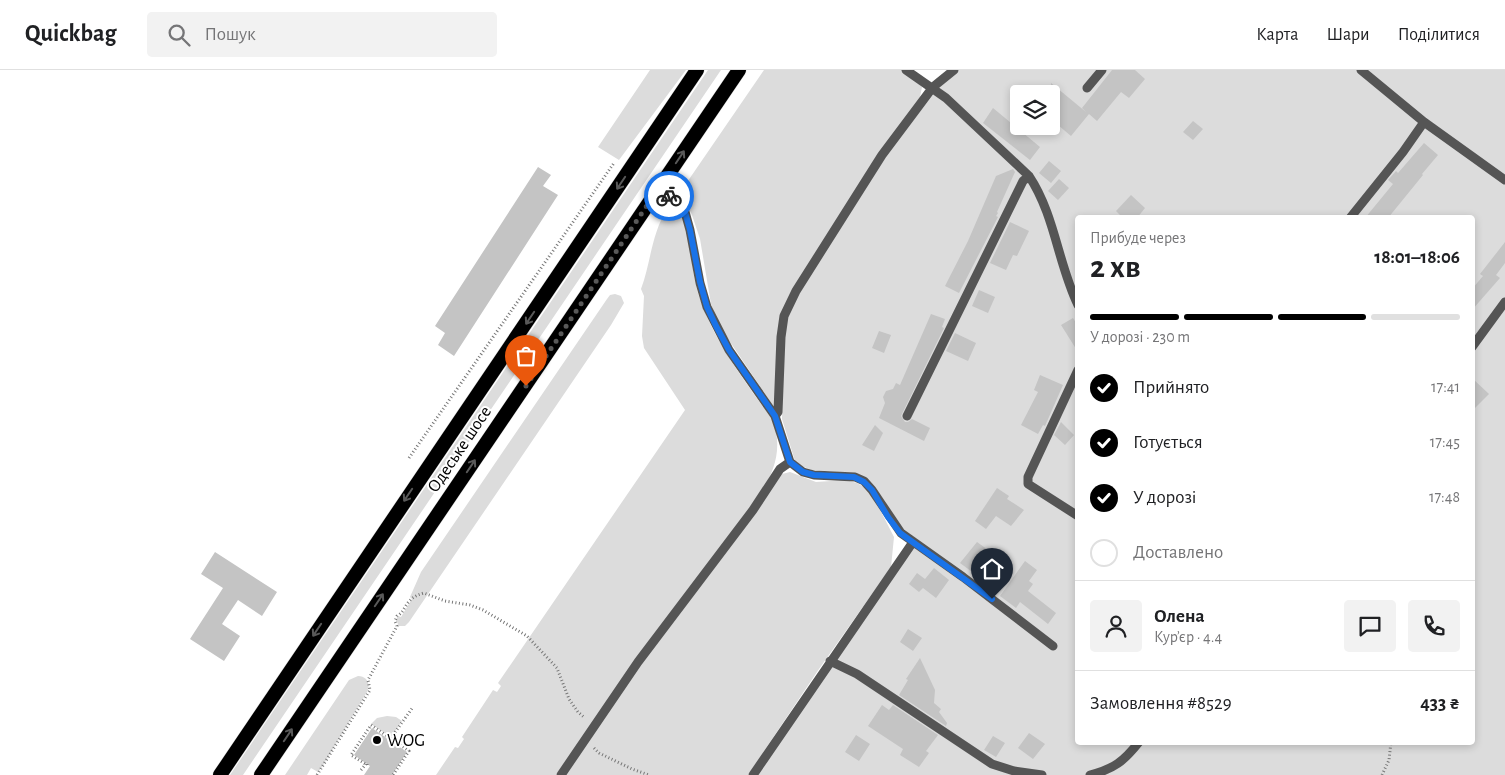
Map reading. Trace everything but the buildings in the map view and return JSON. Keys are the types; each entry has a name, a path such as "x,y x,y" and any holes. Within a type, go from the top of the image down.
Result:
{"highway":[{"name":"Одеське шосе","path":"220,775 697,70"},
{"name":"Одеське шосе","path":"261,775 739,70"}],"lane":[{"path":"906,70 933,88 968,117 1029,176 1038,191 1075,299"},
{"path":"775,416 778,412 784,316 796,291 882,155 933,88 954,70"},
{"path":"1087,88 1102,70"},
{"path":"1361,70 1424,122 1505,180"},
{"path":"1352,215 1403,152 1424,122"},
{"path":"907,416 1023,181 1029,176"},
{"path":"658,189 675,200 685,212 707,307 729,350 775,416 790,462 803,472 814,475 854,477 864,482 872,490 897,529 1053,646"},
{"path":"1475,343 1505,302"},
{"path":"1075,376 1028,477 1028,484 1075,514"},
{"path":"561,775 638,662 753,510 780,469 790,462"},
{"path":"753,775 913,542"},
{"path":"830,661 857,674 992,764 1014,771 1042,775"},
{"path":"1090,775 1106,771 1121,762 1136,745"}],"path":[{"path":"409,458 617,158"},
{"path":"318,775 370,690 368,680 397,626 395,621 397,616 400,615 410,599 424,593 445,601 470,605 483,610 527,636 557,668 569,699 578,712 586,719 591,731 587,745 632,769 649,775"},
{"path":"391,738 413,707"},
{"path":"361,770 367,765 351,755 371,725 409,751 393,775"},
{"path":"1382,775 1389,760 1391,745"}],"shaded area":[{"path":"650,70 686,70 619,160 598,147"},
{"path":"708,70 721,70 243,775 230,775"},
{"path":"764,70 904,70 922,87 919,102 783,312 776,410 720,327 711,304 700,239 681,191"},
{"path":"959,70 1505,70 1505,775 756,775 918,540 895,523 885,501 876,489 853,473 812,470 795,461 782,419 786,321 794,299 886,155 940,86"},
{"path":"668,208 681,213 685,223 698,293 712,328 741,376 774,422 777,445 771,474 755,503 640,656 556,775 436,775 455,747 458,748 464,739 462,737 493,690 497,692 501,686 498,683 685,410 644,348 642,336 644,296 641,289 658,228"},
{"path":"610,295 621,296 624,303 611,325 409,622 405,626 399,626 396,620 398,616 401,617 412,599 410,597 421,572 607,299"},
{"path":"790,472 816,482 846,480 866,488 873,496 894,537 891,567 819,669 748,775 564,775 620,693 777,480 782,474"},
{"path":"358,676 364,677 367,681 369,686 367,692 322,767 318,772 311,768 307,775 285,775 349,680"},
{"path":"396,717 402,721 391,737 371,724 377,718"}],"way so far":[{"path":"526,386 658,189 669,196"}],"place":[{"name":"WOG","path":"377,740"}],"route":[{"path":"669,196 685,212 707,307 729,350 775,416 790,462 803,472 814,475 854,477 864,482 872,490 900,533 992,599"}]}
